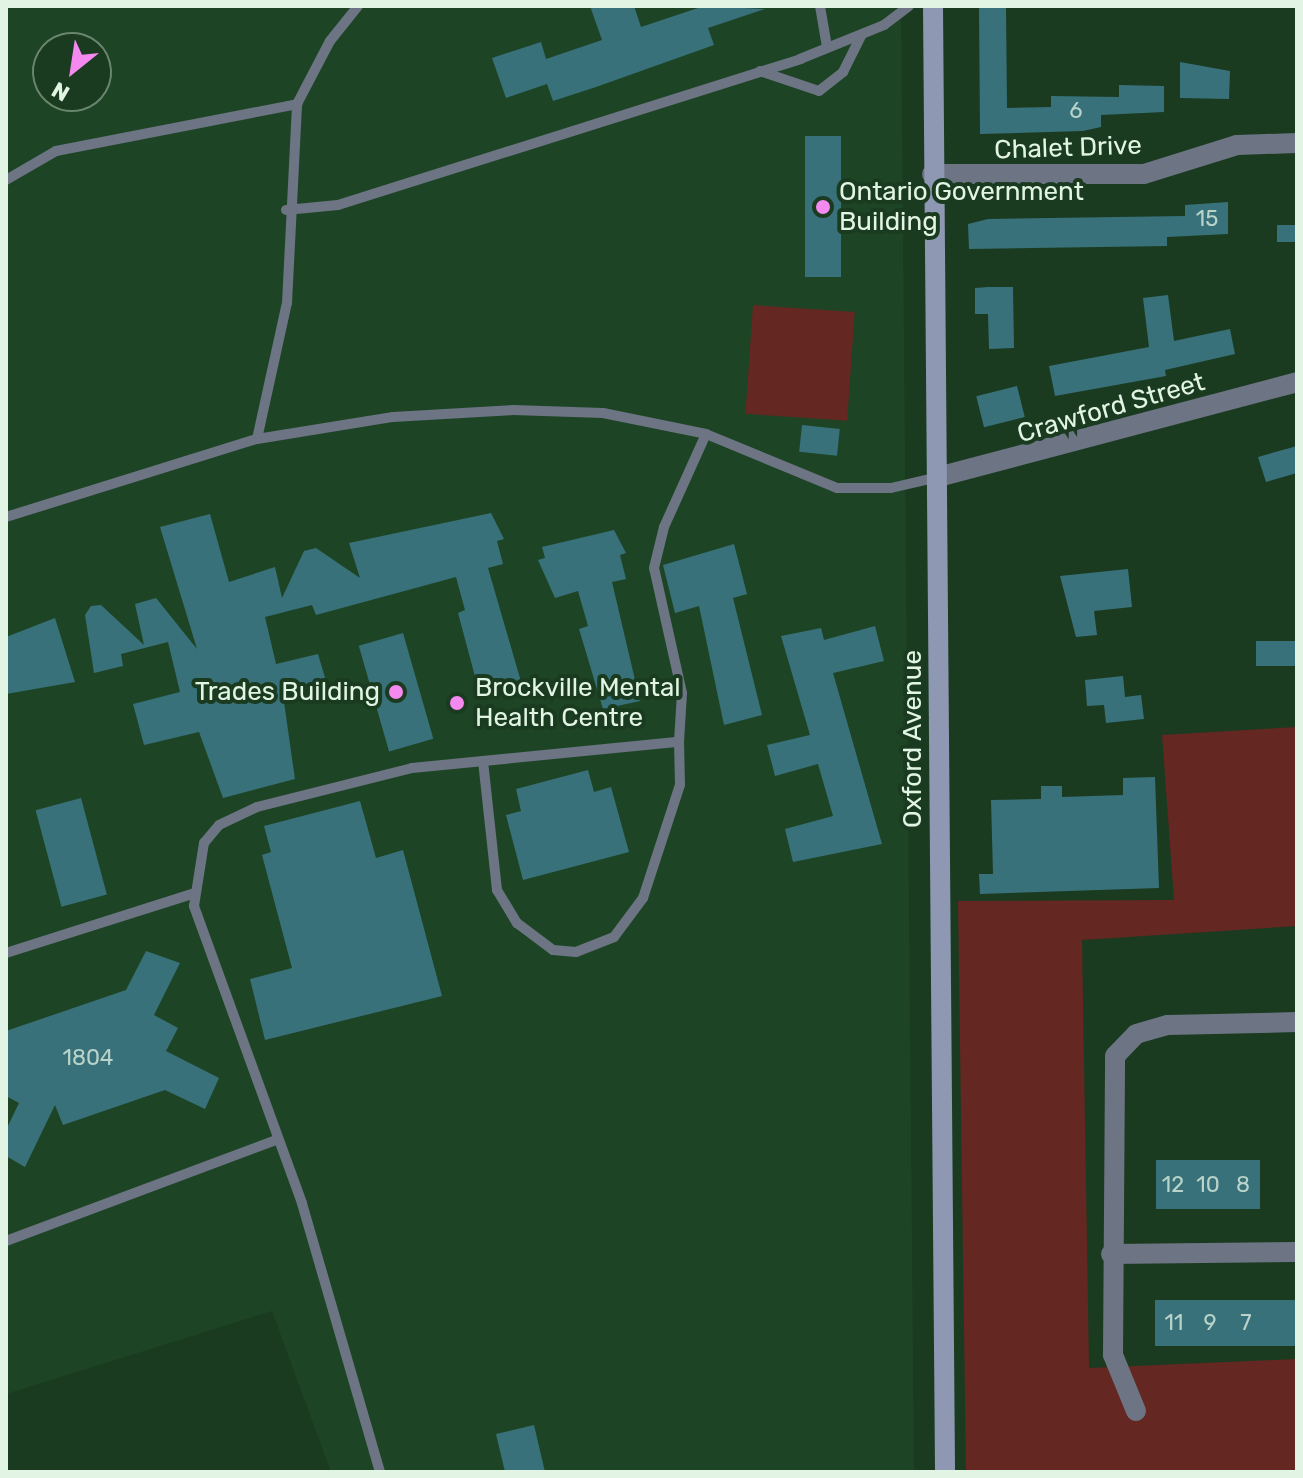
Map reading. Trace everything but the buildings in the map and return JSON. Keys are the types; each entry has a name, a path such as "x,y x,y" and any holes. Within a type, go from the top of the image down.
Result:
{"street":[{"name":"Oxford Avenue","path":"933,6 945,1472"},
{"name":"Chalet Drive","path":"932,174 1144,174 1237,145 1297,143"},
{"name":"Crawford Street","path":"938,477 1297,382"},
{"path":"1136,1411 1113,1355 1111,1254 1115,1056 1136,1034 1168,1025 1297,1022"},
{"path":"1111,1254 1297,1252"}],"lane":[{"path":"257,439 287,303 286,210 297,104 330,41 358,6"},
{"path":"820,6 827,47"},
{"path":"286,210 338,205 759,71 861,36 909,6"},
{"path":"759,71 819,91 843,72 861,36"},
{"path":"6,180 56,151 297,104"},
{"path":"6,517 257,439 393,417 513,410 603,413 706,434 837,488 891,488 938,477"},
{"path":"483,761 497,890 517,923 553,950 576,952 614,937 643,898 680,785 682,693 654,568 664,527 706,434"},
{"path":"380,1472 302,1203 276,1140 195,893 204,843 219,825 257,807 412,768 679,742"},
{"path":"6,953 195,893"},
{"path":"6,1241 276,1140"}],"shaded area":[{"name":"Brockville Mental Health Centre","path":"6,6 901,6 914,1472 331,1472 272,1311 6,1394"},
{"path":"753,305 855,312 847,421 745,414"},
{"path":"1297,727 1297,926 1082,940 1089,1368 1297,1359 1297,1472 966,1472 958,901 1174,900 1162,735"}],"place":[{"name":"Ontario Government Building","path":"823,207"},
{"name":"Trades Building","path":"396,692"},
{"name":"Brockville Mental Health Centre","path":"457,703"}]}
